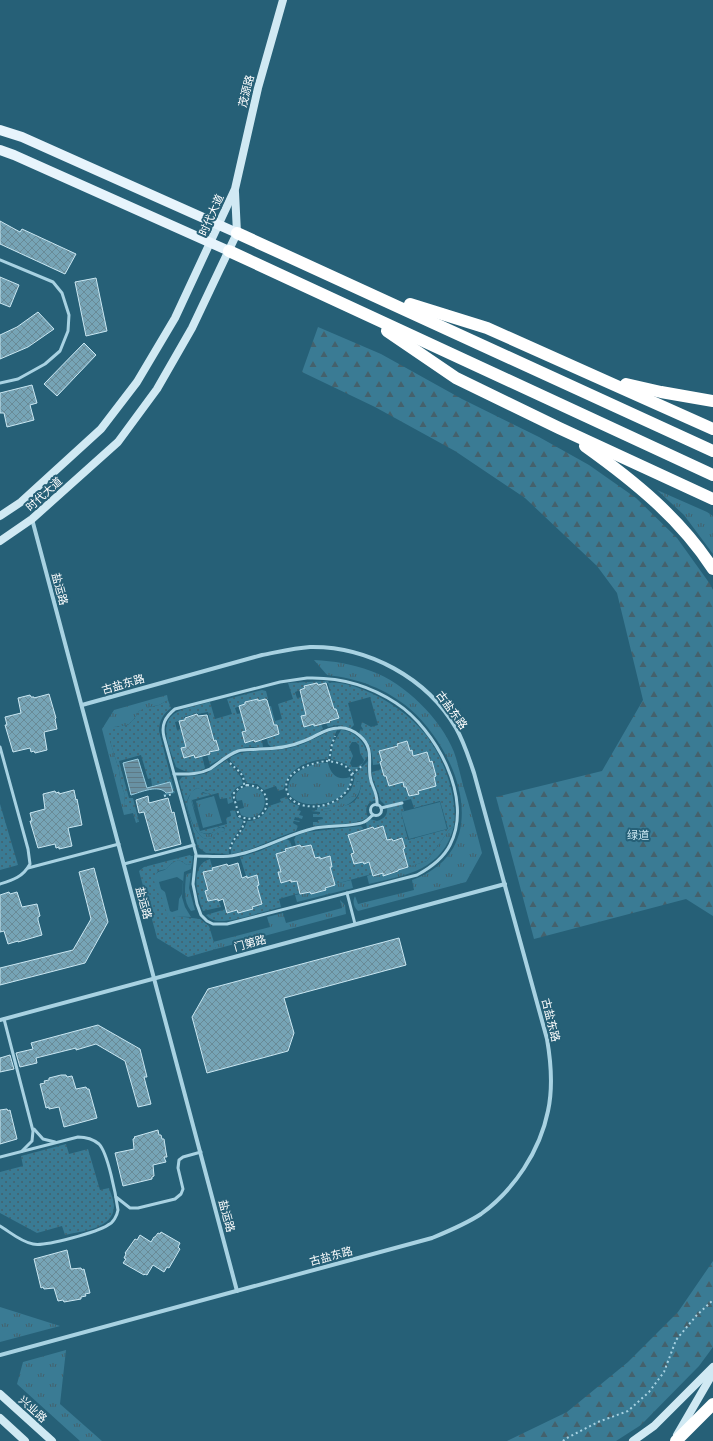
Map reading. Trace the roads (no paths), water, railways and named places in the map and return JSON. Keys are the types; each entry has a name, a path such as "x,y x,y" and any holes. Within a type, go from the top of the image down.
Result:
{"highway":[{"path":"237,233 365,290 713,450"},
{"path":"229,251 713,475"},
{"path":"365,290 487,328 713,429"},
{"path":"356,310 456,378 559,428 713,499"},
{"path":"598,378 661,392 713,401"},
{"path":"559,428 609,463 671,515 700,548 713,569"},
{"path":"675,1441 713,1404"}],"main road":[{"name":"茂源路","path":"235,189 258,88 283,0"},
{"path":"0,130 22,137 237,233"},
{"path":"0,150 229,251"},
{"name":"时代大道","path":"0,516 21,502 101,429 137,382 175,318 235,189"},
{"name":"时代大道","path":"0,541 32,519 118,442 157,389 192,328 237,233 235,189"},
{"path":"633,1441 654,1426 713,1367"},
{"path":"675,1441 713,1373"},
{"name":"兴业路","path":"0,1394 52,1441"},
{"path":"0,1418 25,1441"}],"street":[{"name":"盐运路","path":"32,519 238,1291"},
{"name":"古盐东路","path":"0,1356 432,1238 458,1227 481,1214 500,1198 525,1166 542,1130 548,1111 550,1059 547,1039 474,773 466,748 456,727 429,694 393,667 375,659 334,649 311,647 289,649 260,656 82,705"},
{"name":"门第路","path":"2,1020 505,884"}],"lane":[{"path":"0,260 53,282 62,293 69,315 68,331 60,351 45,364 18,379 0,383"},
{"path":"307,678 331,678 357,684 383,695 397,703 416,719 439,750 451,777 458,804 458,816 454,835 446,852 435,864 427,869 407,878 227,924 213,924 201,915 193,890 196,856 194,845 162,730 165,720 175,709 280,682 307,678"},
{"path":"174,774 200,773 236,752 293,745 308,740 326,730 340,728 349,729 361,736 367,746 370,755 370,778 377,793 377,805"},
{"path":"0,747 28,849 30,864 22,875 16,879 0,884"},
{"path":"381,808 402,803"},
{"path":"377,805 381,808"},
{"path":"373,814 371,812 371,808 377,805"},
{"path":"373,814 377,816 380,814 381,808"},
{"path":"196,856 231,856 256,850 282,838 306,830 326,826 362,823 373,814"},
{"path":"28,868 119,844"},
{"path":"124,864 194,845"},
{"path":"347,893 355,924"},
{"path":"2,1020 34,1131 32,1141 21,1152"},
{"path":"32,1127 43,1139 52,1142 59,1142"},
{"path":"0,1157 78,1137 86,1137 98,1144 102,1149 116,1197 118,1210 118,1214 110,1225 51,1243 39,1245 32,1244 0,1226"},
{"path":"116,1197 130,1208 138,1208 174,1199 183,1189 178,1168 179,1160 201,1152"}],"park label":[{"name":"绿道","path":"638,835"}]}
